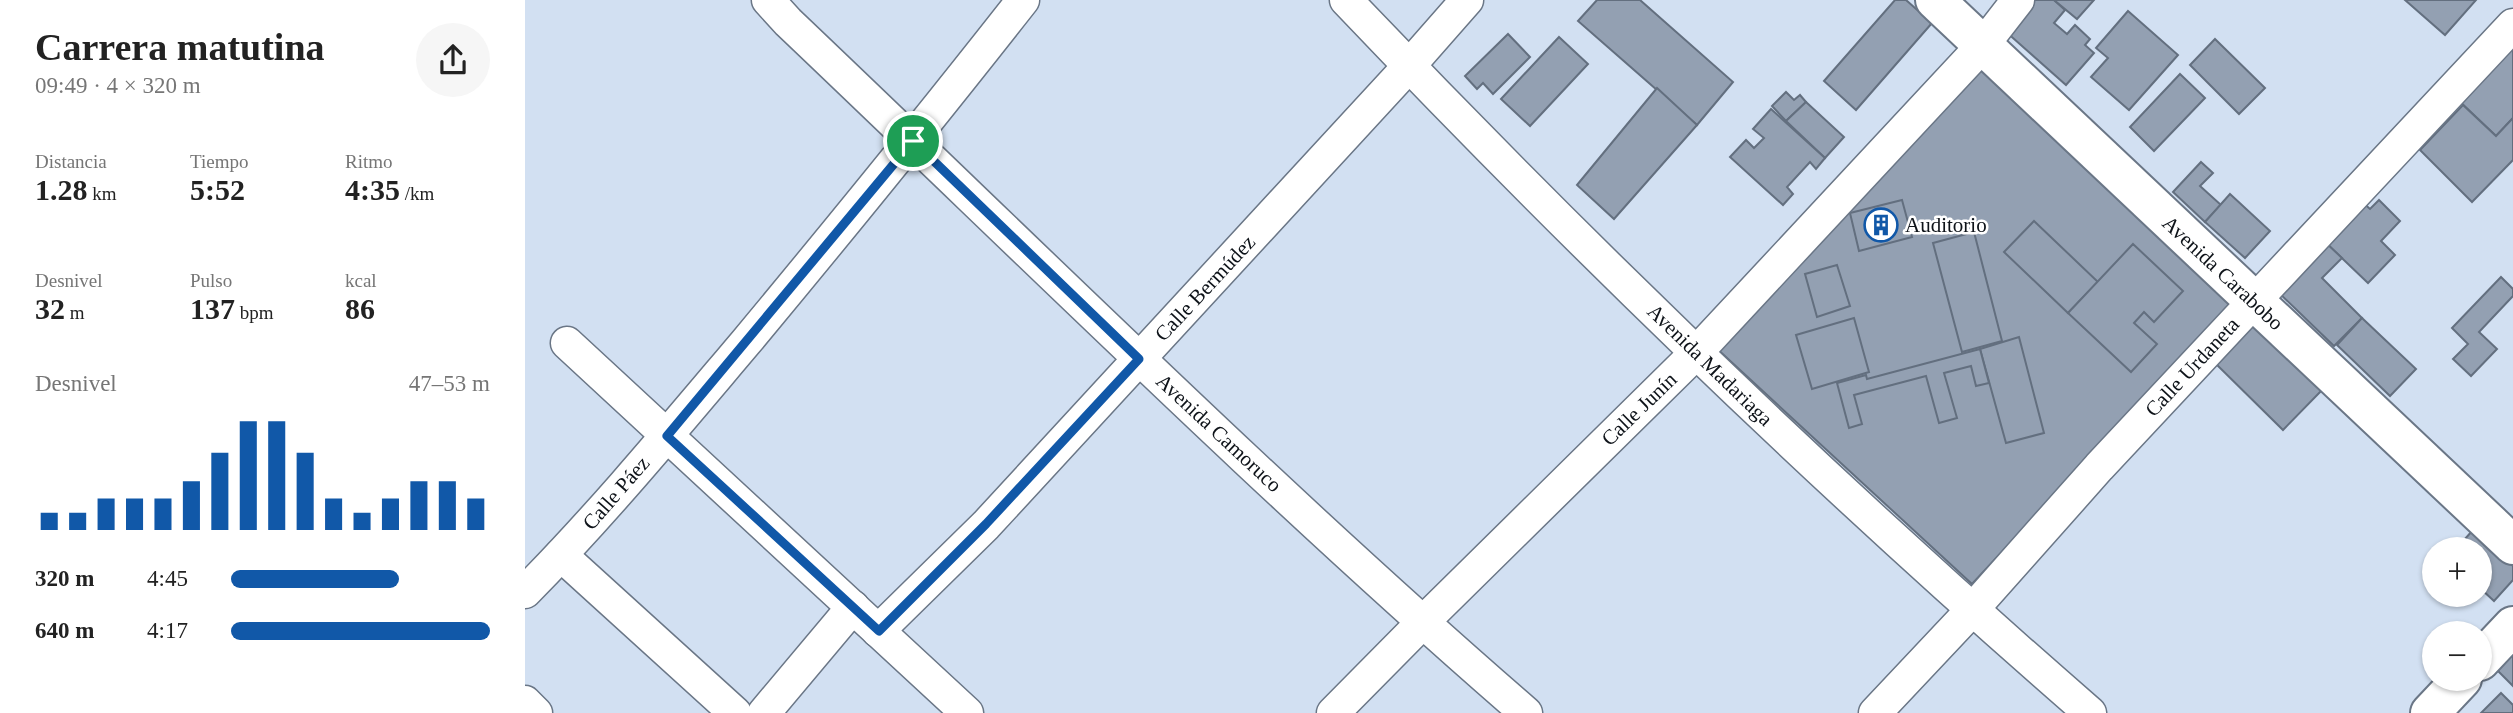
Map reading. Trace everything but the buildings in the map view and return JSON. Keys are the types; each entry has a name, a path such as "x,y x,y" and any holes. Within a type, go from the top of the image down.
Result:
{"street":[{"name":"Avenida Camoruco","path":"768,0 1139,359 1422,623 1526,713"},
{"name":"Calle Páez","path":"525,592 667,436 913,141 1023,0"},
{"name":"Avenida Madariaga","path":"1346,0 1695,354 1972,610 2090,713"},
{"name":"Calle Bermúdez","path":"879,631 986,524 1467,0"},
{"name":"Avenida Carabobo","path":"1935,0 2513,545"},
{"name":"Calle Junín","path":"1333,713 1695,354 1983,44 2018,0"},
{"name":"Calle Urdaneta","path":"1875,713 1972,610 2099,467 2513,25"},
{"path":"567,343 967,713"},
{"path":"561,555 735,713"},
{"path":"764,713 853,607"},
{"path":"2492,648 2513,626"},
{"path":"2430,713 2451,691"},
{"path":"525,702 536,713"}],"place":[{"name":"Auditorio","path":"1881,225"}],"route":[{"path":"913,141 1139,359 986,524 879,631 667,436 913,141"}]}
